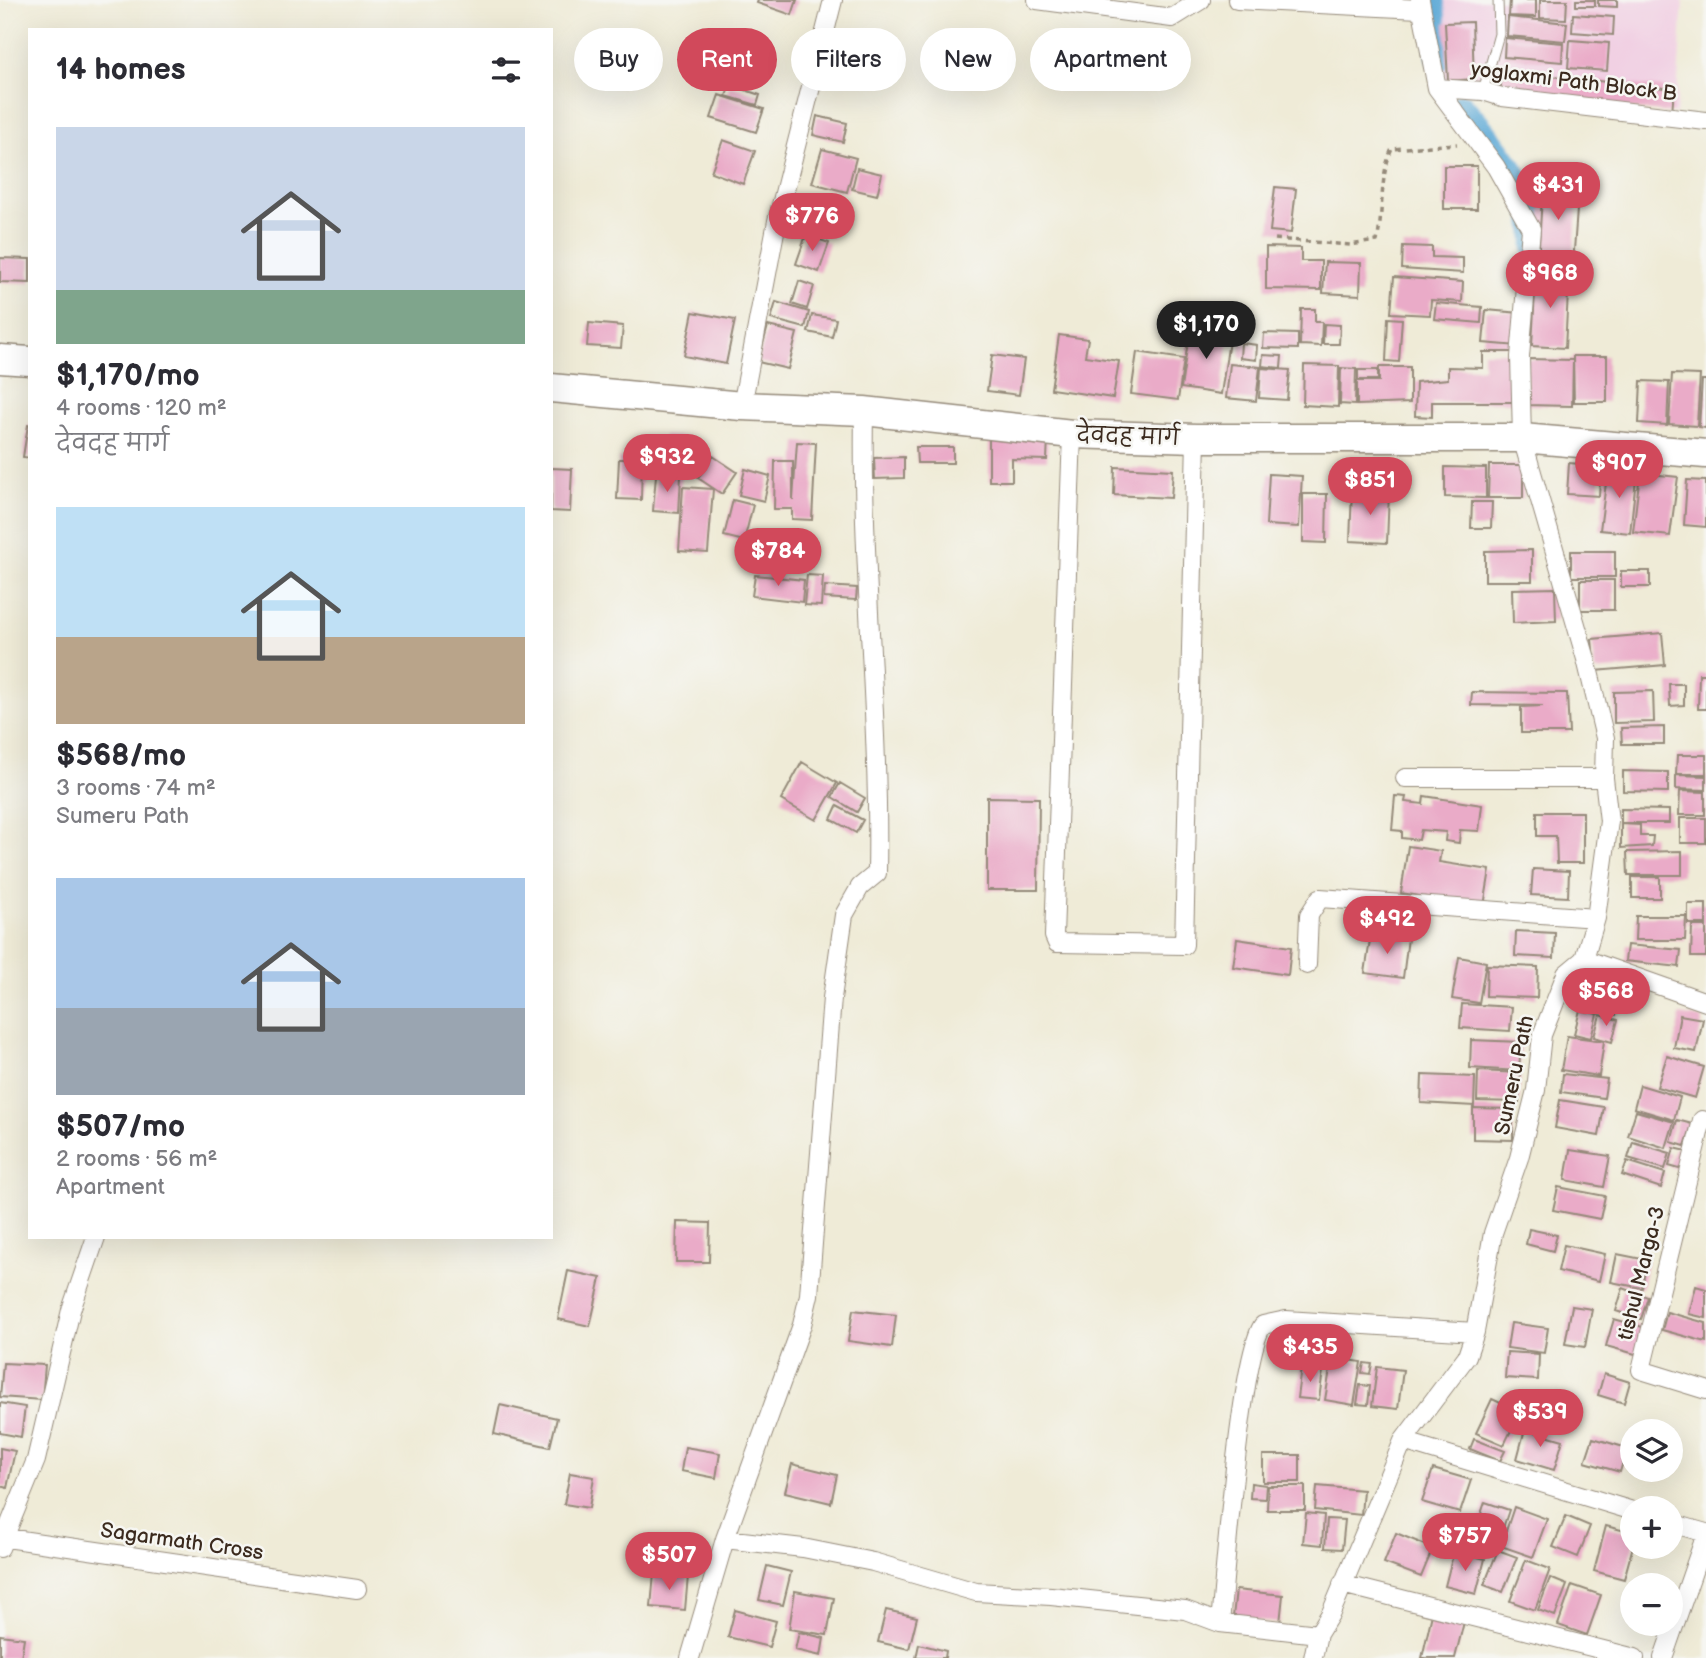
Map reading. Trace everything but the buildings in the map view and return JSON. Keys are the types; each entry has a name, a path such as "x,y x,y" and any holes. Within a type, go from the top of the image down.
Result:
{"main road":[{"path":"0,359 28,360"},
{"name":"देवदह मार्ग","path":"553,388 742,406 864,411 1072,434 1196,438 1522,438 1706,454"}],"street":[{"path":"742,406 777,221 833,0"},
{"path":"1037,0 1172,18 1201,0"},
{"path":"1237,0 1420,4 1437,88"},
{"name":"yoglaxmi Path Block B","path":"1437,88 1483,91 1502,97 1706,121"},
{"name":"Sumeru Path","path":"1313,1658 1318,1634 1403,1441 1456,1372 1466,1356 1475,1332 1493,1233 1519,1157 1536,1090 1542,1035 1566,974 1584,959 1596,918 1609,821 1604,778 1605,738 1522,438 1521,322 1531,229 1480,143 1437,88"},
{"path":"690,1658 725,1539 803,1325 809,1296 831,1011 844,915 860,887 877,873 875,701 863,497 864,411"},
{"path":"1072,434 1054,936 1057,943 1184,945 1196,438"},
{"path":"1405,778 1604,778"},
{"path":"1307,965 1309,915 1320,898 1596,918"},
{"path":"1584,959 1706,1002"},
{"name":"tishul Marga-3","path":"1704,1121 1641,1370 1706,1390"},
{"path":"1,1541 36,1460 71,1310 95,1239"},
{"path":"1220,1623 1243,1410 1256,1341 1263,1325 1286,1320 1475,1332"},
{"path":"1403,1441 1620,1507"},
{"path":"1663,1658 1706,1534 1683,1527"},
{"path":"725,1539 803,1548 873,1562 976,1592 1051,1596 1185,1610 1220,1623 1318,1634"},
{"name":"Sagarmath Cross","path":"1,1541 357,1589"},
{"path":"1342,1584 1635,1658"}],"lane":[{"path":"1483,91 1499,34 1498,0"}],"path":[{"path":"1275,239 1350,246 1377,241 1383,217 1385,164 1392,149 1480,143"}],"shaded area":[{"path":"1432,0 1683,0 1676,114 1437,79"}],"waterway":[{"path":"1433,0 1438,60"},
{"path":"1462,105 1489,136 1513,170 1529,207 1534,247"}]}
